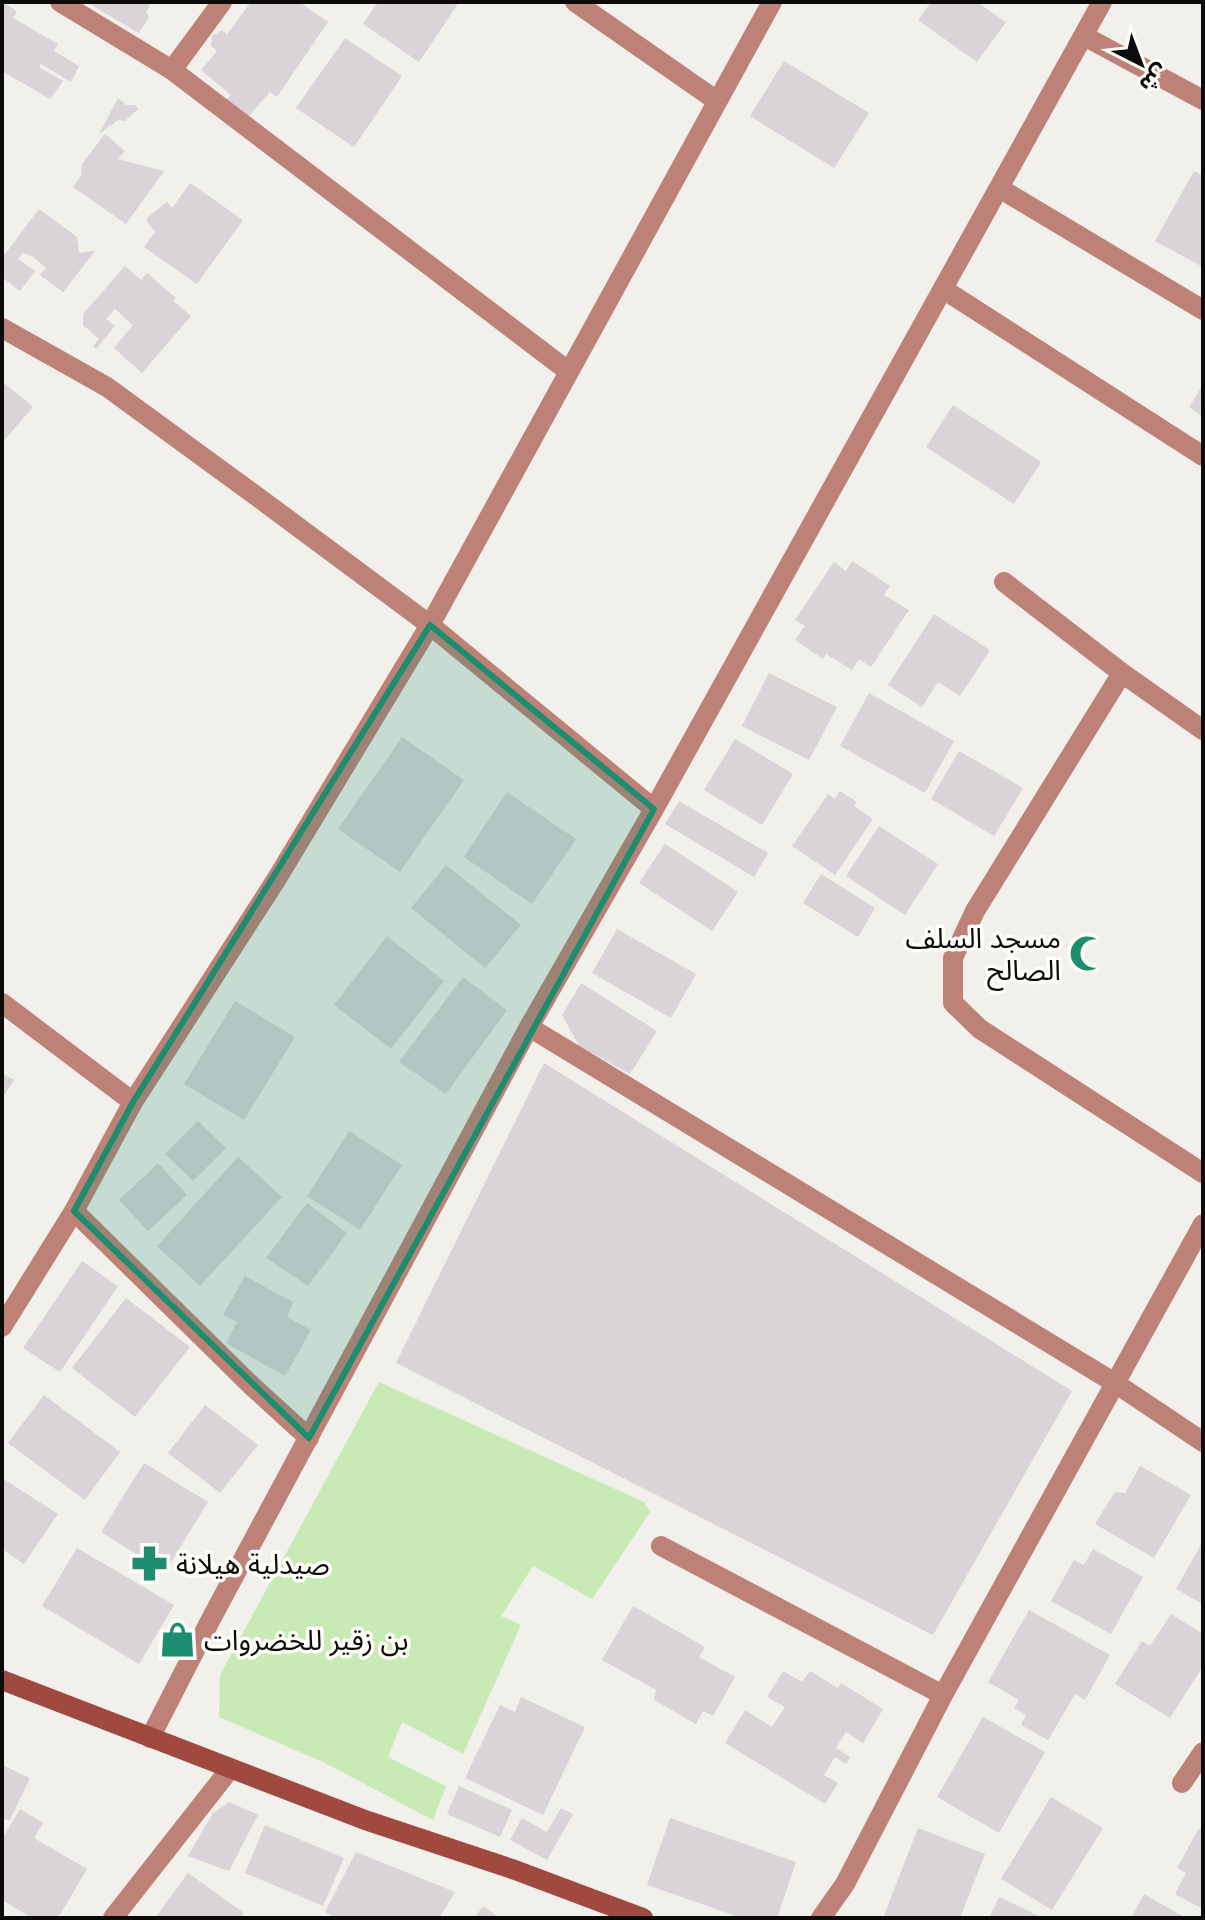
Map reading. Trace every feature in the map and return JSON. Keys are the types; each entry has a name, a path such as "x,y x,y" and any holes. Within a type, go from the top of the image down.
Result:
{"main road":[{"path":"2,1680 230,1769 643,1918"}],"street":[{"path":"60,2 172,70 568,371"},
{"path":"172,70 222,2"},
{"path":"575,2 717,101"},
{"path":"2,1327 74,1211 133,1102 276,880 430,625 772,2"},
{"path":"150,1738 529,1027 654,809 1102,2"},
{"path":"1084,36 1203,100"},
{"path":"999,188 1203,310"},
{"path":"943,289 1203,456"},
{"path":"2,328 107,387 430,625 654,809"},
{"path":"1004,582 1122,673 1203,730"},
{"path":"1122,673 975,911 953,958 953,1003 980,1029 1203,1173"},
{"path":"2,1003 133,1102"},
{"path":"529,1027 1115,1383 1203,1442"},
{"path":"74,1211 309,1438"},
{"path":"821,1918 845,1884 943,1695 1203,1224"},
{"path":"661,1546 943,1695"},
{"path":"1182,1783 1203,1752"},
{"path":"113,1918 230,1769"}],"highlighted area":[{"path":"430,625 654,809 309,1438 74,1211 133,1102"}],"green space":[{"path":"379,1382 644,1502 650,1512 592,1599 533,1566 501,1616 521,1625 463,1754 402,1722 388,1757 446,1786 433,1820 323,1762 219,1717 220,1675"}],"building":[{"path":"2,2 17,11 13,18 58,44 54,51 79,66 71,82 41,64 39,67 63,81 50,99 2,71"},
{"path":"86,2 151,2 146,12 149,17 139,33"},
{"path":"251,2 299,2 328,22 277,97 270,92 247,118 226,100 231,95 201,70 217,51 211,46 212,36 222,30 227,34"},
{"path":"378,2 459,2 419,62 363,24"},
{"path":"931,2 977,2 1006,22 977,62 918,20"},
{"path":"345,38 402,76 354,147 296,108"},
{"path":"784,61 869,113 834,168 750,116"},
{"path":"118,98 138,109 125,121 118,120 99,134"},
{"path":"105,134 125,151 118,159 164,171 126,224 73,187 81,176 82,164"},
{"path":"1194,171 1203,176 1203,267 1155,241"},
{"path":"190,183 243,220 197,284 144,247 155,232 146,219 167,202 172,208"},
{"path":"39,209 77,237 79,253 95,251 63,292 40,275 46,268 32,256 22,253 18,259 35,271 20,291 2,277 2,258"},
{"path":"125,266 141,280 147,273 191,316 142,373 114,348 133,325 115,309 106,319 115,326 96,349 93,346 99,339 83,325 83,314"},
{"path":"2,381 33,407 2,443"},
{"path":"1203,385 1203,417 1189,407"},
{"path":"953,405 1041,462 1014,504 926,447"},
{"path":"852,561 890,586 884,595 909,610 871,667 859,659 852,670 826,654 823,659 795,640 805,626 795,620 834,562 846,571"},
{"path":"934,614 990,650 960,696 938,682 922,707 888,685"},
{"path":"769,673 837,707 809,760 742,726"},
{"path":"869,693 954,741 925,793 840,746"},
{"path":"402,737 464,780 400,872 338,829"},
{"path":"735,739 793,774 762,825 704,790"},
{"path":"959,751 1023,788 994,836 931,799"},
{"path":"840,791 857,802 854,806 873,819 835,875 792,846 828,794 835,799"},
{"path":"507,792 576,839 532,904 464,857"},
{"path":"679,801 768,853 754,877 665,824"},
{"path":"879,826 938,864 905,915 846,876"},
{"path":"665,844 738,892 712,931 639,883"},
{"path":"446,865 521,925 485,968 411,908"},
{"path":"821,874 875,908 858,937 803,903"},
{"path":"617,929 696,974 671,1018 592,973"},
{"path":"387,936 444,981 391,1049 334,1005"},
{"path":"463,977 507,1010 446,1094 399,1062"},
{"path":"581,983 657,1031 630,1074 579,1046 562,1015"},
{"path":"235,1001 295,1037 244,1120 184,1084"},
{"path":"544,1063 1072,1391 933,1635 396,1363"},
{"path":"2,1073 14,1080 2,1099"},
{"path":"198,1121 226,1148 193,1181 165,1154"},
{"path":"349,1131 402,1165 360,1230 307,1196"},
{"path":"238,1157 282,1197 200,1286 157,1246"},
{"path":"158,1163 187,1195 148,1231 119,1200"},
{"path":"307,1203 347,1233 308,1286 266,1258"},
{"path":"82,1261 118,1286 60,1372 23,1348"},
{"path":"245,1276 293,1302 287,1317 311,1330 285,1376 226,1343 237,1322 223,1315"},
{"path":"126,1298 190,1347 135,1417 72,1368"},
{"path":"44,1395 120,1452 85,1500 8,1443"},
{"path":"205,1405 258,1445 220,1493 168,1453"},
{"path":"144,1463 208,1502 165,1572 101,1532"},
{"path":"1140,1466 1191,1495 1154,1558 1095,1524 1115,1492 1125,1493"},
{"path":"2,1478 58,1514 24,1564 2,1549"},
{"path":"1203,1541 1203,1604 1176,1589"},
{"path":"77,1548 174,1605 139,1664 42,1606"},
{"path":"1093,1549 1143,1577 1111,1634 1051,1601 1074,1560 1084,1565"},
{"path":"633,1606 705,1647 699,1657 735,1677 713,1716 703,1711 696,1724 654,1700 656,1690 602,1660"},
{"path":"1029,1610 1110,1655 1085,1700 1075,1694 1048,1740 1021,1725 1026,1715 1014,1708 1019,1700 988,1682"},
{"path":"1171,1614 1203,1634 1203,1666 1170,1718 1115,1684 1142,1641 1150,1646"},
{"path":"783,1671 802,1682 810,1671 838,1688 841,1683 883,1709 863,1743 846,1732 836,1748 850,1757 846,1764 835,1757 824,1775 838,1783 825,1804 725,1743 745,1710 772,1727 785,1707 767,1697"},
{"path":"521,1697 585,1727 543,1815 465,1778 500,1705 515,1712"},
{"path":"983,1717 1045,1752 999,1833 937,1797"},
{"path":"2,1765 30,1778 10,1820 2,1819"},
{"path":"459,1786 512,1810 500,1837 447,1814"},
{"path":"1051,1797 1103,1828 1052,1910 1001,1879"},
{"path":"229,1802 258,1815 229,1871 188,1856 213,1813"},
{"path":"561,1808 573,1814 547,1860 510,1840 522,1818 547,1832"},
{"path":"20,1809 43,1823 34,1838 87,1869 58,1918 32,1918 2,1900 2,1839"},
{"path":"670,1818 796,1862 777,1918 742,1918 647,1885"},
{"path":"265,1825 344,1858 323,1906 245,1873"},
{"path":"918,1828 985,1854 960,1918 883,1918"},
{"path":"1199,1828 1203,1830 1203,1909 1175,1894 1186,1873 1177,1868"},
{"path":"356,1852 455,1892 439,1918 336,1918 325,1912"},
{"path":"188,1873 244,1913 241,1918 155,1918"},
{"path":"1144,1894 1186,1918 1131,1918"},
{"path":"999,1897 1043,1918 989,1918"},
{"path":"483,1906 500,1918 474,1918"}],"place":[{"name":"مسجد السلف الصالح","path":"1087,954"},
{"name":"صيدلية هيلانة","path":"150,1564"},
{"name":"بن زقير للخضروات","path":"178,1640"}]}
